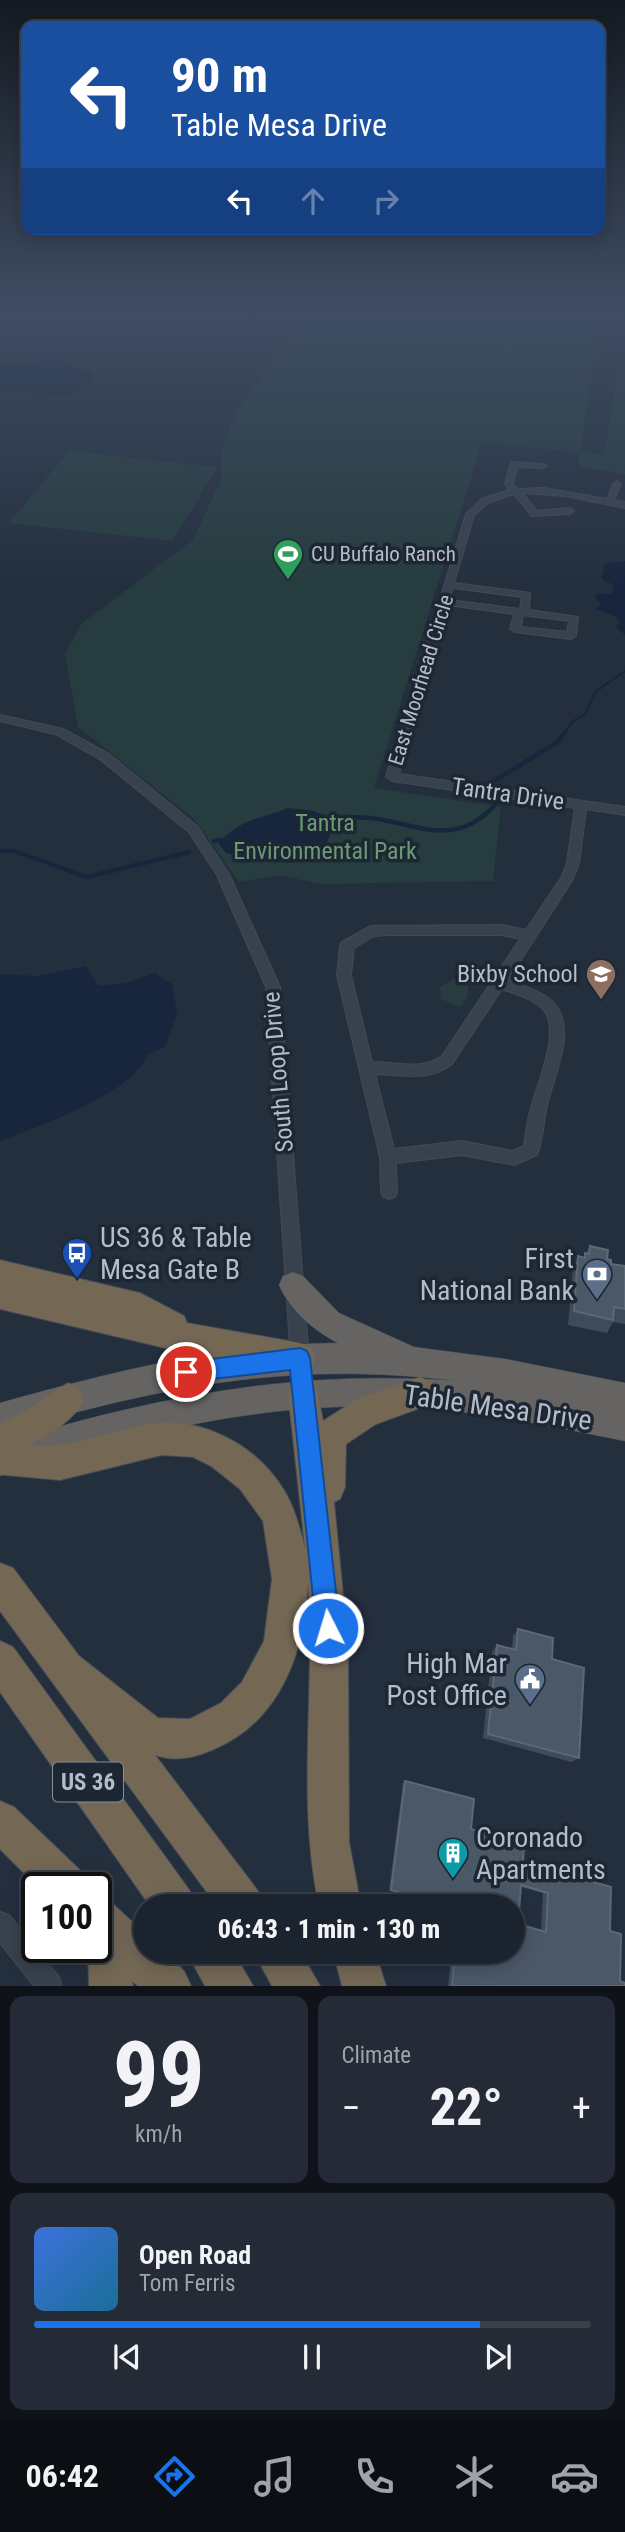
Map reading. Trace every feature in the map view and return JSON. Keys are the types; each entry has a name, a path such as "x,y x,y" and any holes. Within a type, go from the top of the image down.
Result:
{"highway":[{"path":"0,1275 140,1308 195,1340"},
{"path":"293,1285 310,1307 334,1328 421,1377 346,1422 334,1433 327,1460 329,1517 322,1557"},
{"path":"0,1295 195,1340 300,1358"},
{"name":"Table Mesa Drive","path":"0,1418 174,1374 300,1358 421,1377 531,1406 625,1426"},
{"name":"Table Mesa Drive","path":"2,1453 180,1409 421,1377 499,1371 625,1398"},
{"path":"304,1392 330,1645 327,1819 332,1876 337,1894"},
{"path":"2,1453 34,1424 68,1399"},
{"path":"2,1453 57,1463 149,1442 193,1440 212,1447 249,1475 275,1510 285,1536 290,1569 286,1626 266,1681 233,1719 199,1736 180,1740 155,1736 68,1670"},
{"name":"US 36","path":"0,1581 234,1894"},
{"name":"US 36","path":"0,1660 166,1894"},
{"path":"0,1821 52,1872"},
{"path":"112,1932 169,1986"},
{"path":"108,1963 111,1986"},
{"path":"216,1964 231,1986"},
{"path":"283,1964 298,1986"},
{"path":"357,1964 363,1986"}],"street":[{"path":"543,466 514,464 509,484 534,514 570,511"},
{"path":"609,503 617,484"},
{"path":"516,492 544,492 625,505"},
{"name":"East Moorhead Circle","path":"392,777 470,514 478,505 498,495 516,492"},
{"path":"444,602 522,612 574,619 571,636 515,629 522,612 527,595 449,585"},
{"name":"South Loop Drive","path":"0,718 59,731 105,757 193,829 223,874 273,986 293,1285 304,1392"},
{"name":"Tantra Drive","path":"392,777 625,811"},
{"path":"366,1068 427,1071 441,1066 567,879 573,863 581,805"},
{"path":"389,1192 388,1157 344,975 347,946 371,931 387,930 502,930 527,935"},
{"path":"388,1157 462,1147 514,1158 531,1150 540,1101 552,1069 556,1025 553,1012 541,1001 499,982"},
{"path":"0,1924 50,1986"}],"green space":[{"name":"CU Buffalo Ranch","path":"243,403 587,403 581,452 604,455 612,403 625,403 625,475 578,466 580,452 482,443 374,788 501,807 493,881 320,884 279,875 239,882 194,819 78,727 65,654 82,623 193,540 221,480 221,451 236,412"},
{"path":"69,451 218,467 172,541 9,523"},
{"path":"453,979 464,981 468,988 467,998 460,1007 441,999 440,987"}],"water":[{"path":"625,561 625,635 616,627 619,621 614,616 595,609 601,605 595,598 597,593 612,594 614,585 601,579 605,563"},
{"path":"288,808 314,811 336,820 321,857 309,861 274,862 226,853 219,844 242,825"},
{"path":"85,966 99,986 126,983 155,973 172,984 177,1014 165,1047 148,1054 139,1069 105,1095 83,1107 0,1141 0,974 37,976"}],"building":[{"name":"First National Bank","path":"590,1246 608,1250 607,1259 611,1260 611,1264 625,1266 625,1309 614,1307 613,1320 574,1311 578,1256 585,1258 585,1253 589,1254"},
{"name":"High Mar Post Office","path":"518,1629 553,1638 552,1659 584,1668 579,1758 488,1734 497,1645 516,1650"},
{"name":"Coronado Apartments","path":"405,1781 474,1799 471,1829 524,1844 523,1862 611,1887 610,1931 621,1934 620,1981 625,1983 625,1986 452,1986 454,1964 525,1964 525,1926 546,1932 548,1893 521,1885 520,1894 405,1894 391,1890"}],"waterway":[{"path":"564,734 572,722 585,714 595,692 625,671"},
{"path":"496,780 559,741 565,732"},
{"path":"335,819 358,817 420,828 458,829 476,821 495,805"},
{"path":"214,841 222,840"},
{"path":"0,851 14,851 87,877 189,852"}],"place":[{"name":"CU Buffalo Ranch","path":"288,581"},
{"name":"Bixby School","path":"601,1001"},
{"name":"US 36 & Table Mesa Gate B","path":"77,1280"},
{"name":"First National Bank","path":"597,1301"},
{"name":"High Mar Post Office","path":"530,1706"},
{"name":"Coronado Apartments","path":"453,1880"}],"route":[{"path":"186,1372 300,1358 328,1628"}],"park label":[{"name":"Tantra Environmental Park","path":"325,837"}]}
